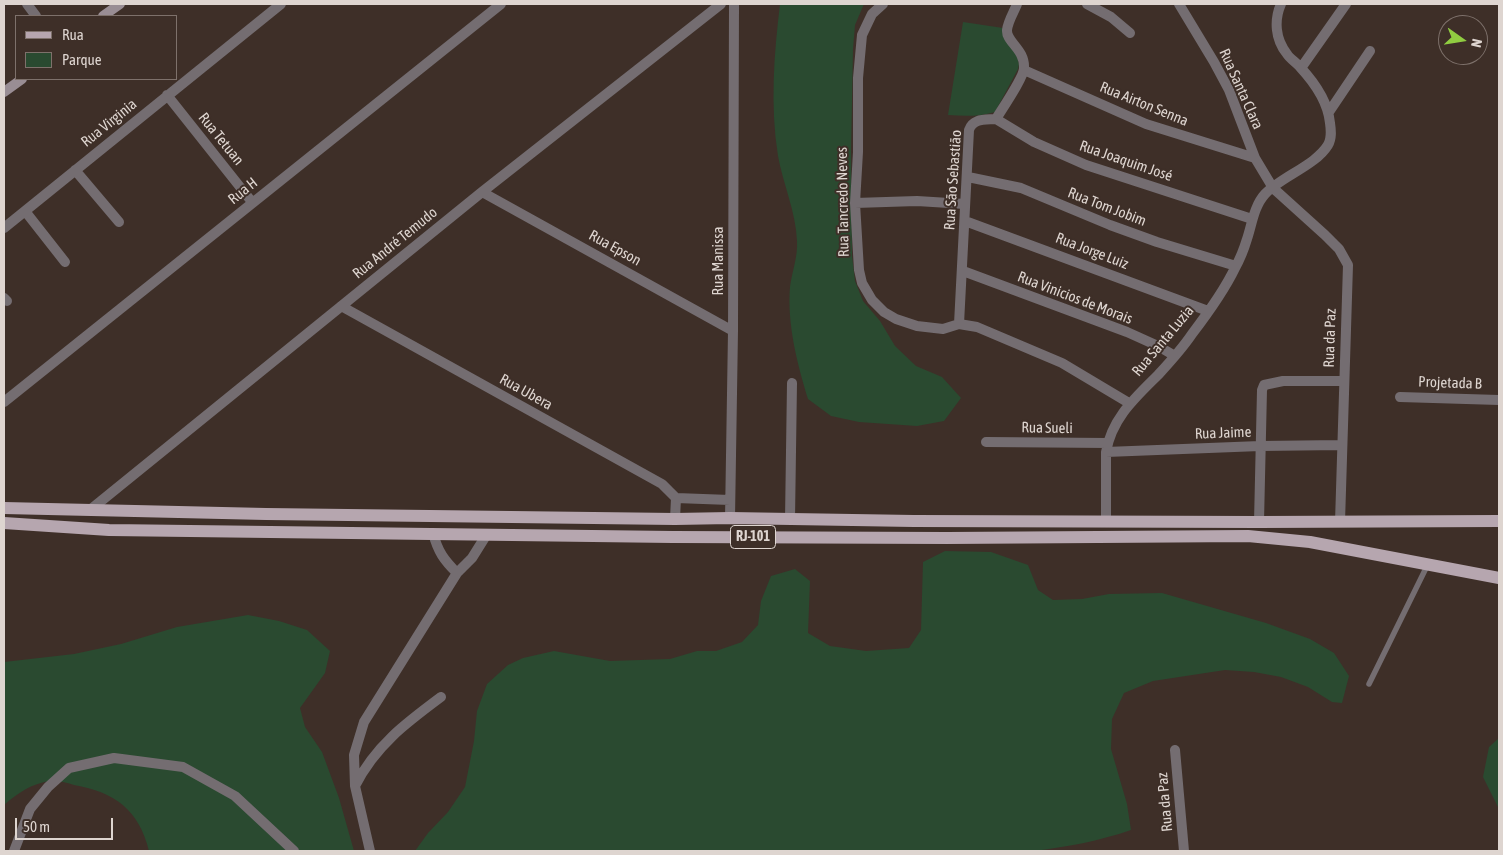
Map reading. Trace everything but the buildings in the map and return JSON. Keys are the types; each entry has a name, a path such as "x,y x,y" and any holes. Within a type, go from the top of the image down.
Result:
{"main road":[{"path":"104,15 120,4"},
{"path":"4,92 21,80"},
{"name":"RJ-101","path":"4,508 266,514 675,519 1259,522 1499,521"},
{"name":"RJ-101","path":"4,523 109,530 434,534 947,538 1248,536 1310,542 1499,578"}],"street":[{"path":"27,4 35,15"},
{"name":"Rua Virginia","path":"4,228 281,4"},
{"name":"Rua H","path":"4,402 501,4"},
{"name":"Rua André Temudo","path":"90,510 482,192 721,4"},
{"name":"Rua Manissa","path":"730,518 733,331 734,4"},
{"name":"Rua Tancredo Neves","path":"883,4 872,14 862,35 858,78 858,152 855,203 862,283 872,300 884,312 896,319 917,326 943,328 959,324 977,327 1062,363 1129,403"},
{"path":"996,119 1024,70 1023,56 1010,40 1007,32 1007,27 1017,4"},
{"path":"1087,4 1111,17 1130,33"},
{"name":"Rua Santa Clara","path":"1179,4 1229,90 1255,158 1273,188"},
{"path":"1281,4 1276,17 1279,39 1286,53 1301,68 1322,97 1329,112"},
{"path":"1301,68 1346,4"},
{"path":"1329,112 1370,50"},
{"name":"Rua Airton Senna","path":"1024,70 1146,124 1255,158"},
{"name":"Rua Tetuan","path":"167,95 252,202"},
{"name":"Rua Santa Luzia","path":"1106,521 1107,448 1121,414 1129,403 1175,356 1227,284 1247,240 1252,220 1261,200 1273,188 1319,155 1328,145 1331,129 1329,112"},
{"name":"Rua Sāo Sebastiāo","path":"959,324 971,125 979,120 996,119"},
{"name":"Rua Joaquim José","path":"996,119 1034,142 1086,165 1252,220"},
{"path":"76,170 119,222"},
{"name":"Rua Tom Jobim","path":"968,177 1021,188 1149,240 1236,266"},
{"name":"Rua da Paz","path":"1273,188 1334,244 1348,265 1340,522"},
{"name":"Rua Epson","path":"482,192 733,331"},
{"path":"855,203 917,201 966,204"},
{"path":"24,211 64,262"},
{"name":"Rua Jorge Luiz","path":"965,221 1208,311"},
{"name":"Rua Vinicios de Morais","path":"963,271 1127,332 1175,356"},
{"name":"Rua Ubera","path":"341,306 662,484 676,498"},
{"path":"1259,522 1262,390 1264,385 1283,381 1344,381"},
{"path":"790,519 792,383"},
{"name":"Projetada B","path":"1400,397 1499,400"},
{"name":"Rua Sueli","path":"986,442 1107,448"},
{"name":"Rua Jaime","path":"1107,448 1342,445"},
{"path":"675,519 676,498 730,500"},
{"path":"434,534 437,549 457,573"},
{"path":"370,851 355,786 354,755 364,722 457,573 472,558 486,534"},
{"path":"355,786 371,759 383,744 441,696"},
{"name":"Rua da Paz","path":"1175,750 1184,851"},
{"path":"14,851 30,809 48,787 70,768 114,758 183,767 235,796 294,851"}],"lane":[{"path":"1369,684 1428,564"}],"green space":[{"path":"780,4 864,4 855,25 853,49 851,151 852,256 855,281 863,301 880,321 895,346 916,366 942,377 961,398 944,421 917,426 859,422 831,416 808,399 791,329 789,301 796,258 796,230 778,156 774,118 776,42"},
{"path":"963,22 1003,28 1017,54 1018,69 995,112 989,114 948,115"},
{"path":"945,551 991,552 1028,565 1038,590 1053,600 1082,599 1109,594 1162,593 1266,623 1310,639 1334,653 1349,676 1342,703 1332,702 1308,687 1281,677 1254,672 1225,670 1153,681 1124,693 1112,719 1111,749 1127,804 1131,830 1058,848 1033,851 415,851 428,833 448,812 465,787 474,741 477,711 487,684 508,665 523,658 554,651 610,661 670,659 697,651 716,651 742,642 758,625 761,601 771,576 795,569 810,581 808,633 830,646 866,651 909,648 921,630 923,562"},
{"path":"248,615 279,621 307,630 330,651 325,673 300,708 305,727 322,752 339,798 354,851 149,851 139,824 123,805 102,792 60,781 44,782 31,786 4,805 4,662 74,654 121,644 177,627"},
{"path":"1499,738 1499,809 1483,777 1489,747"}]}
